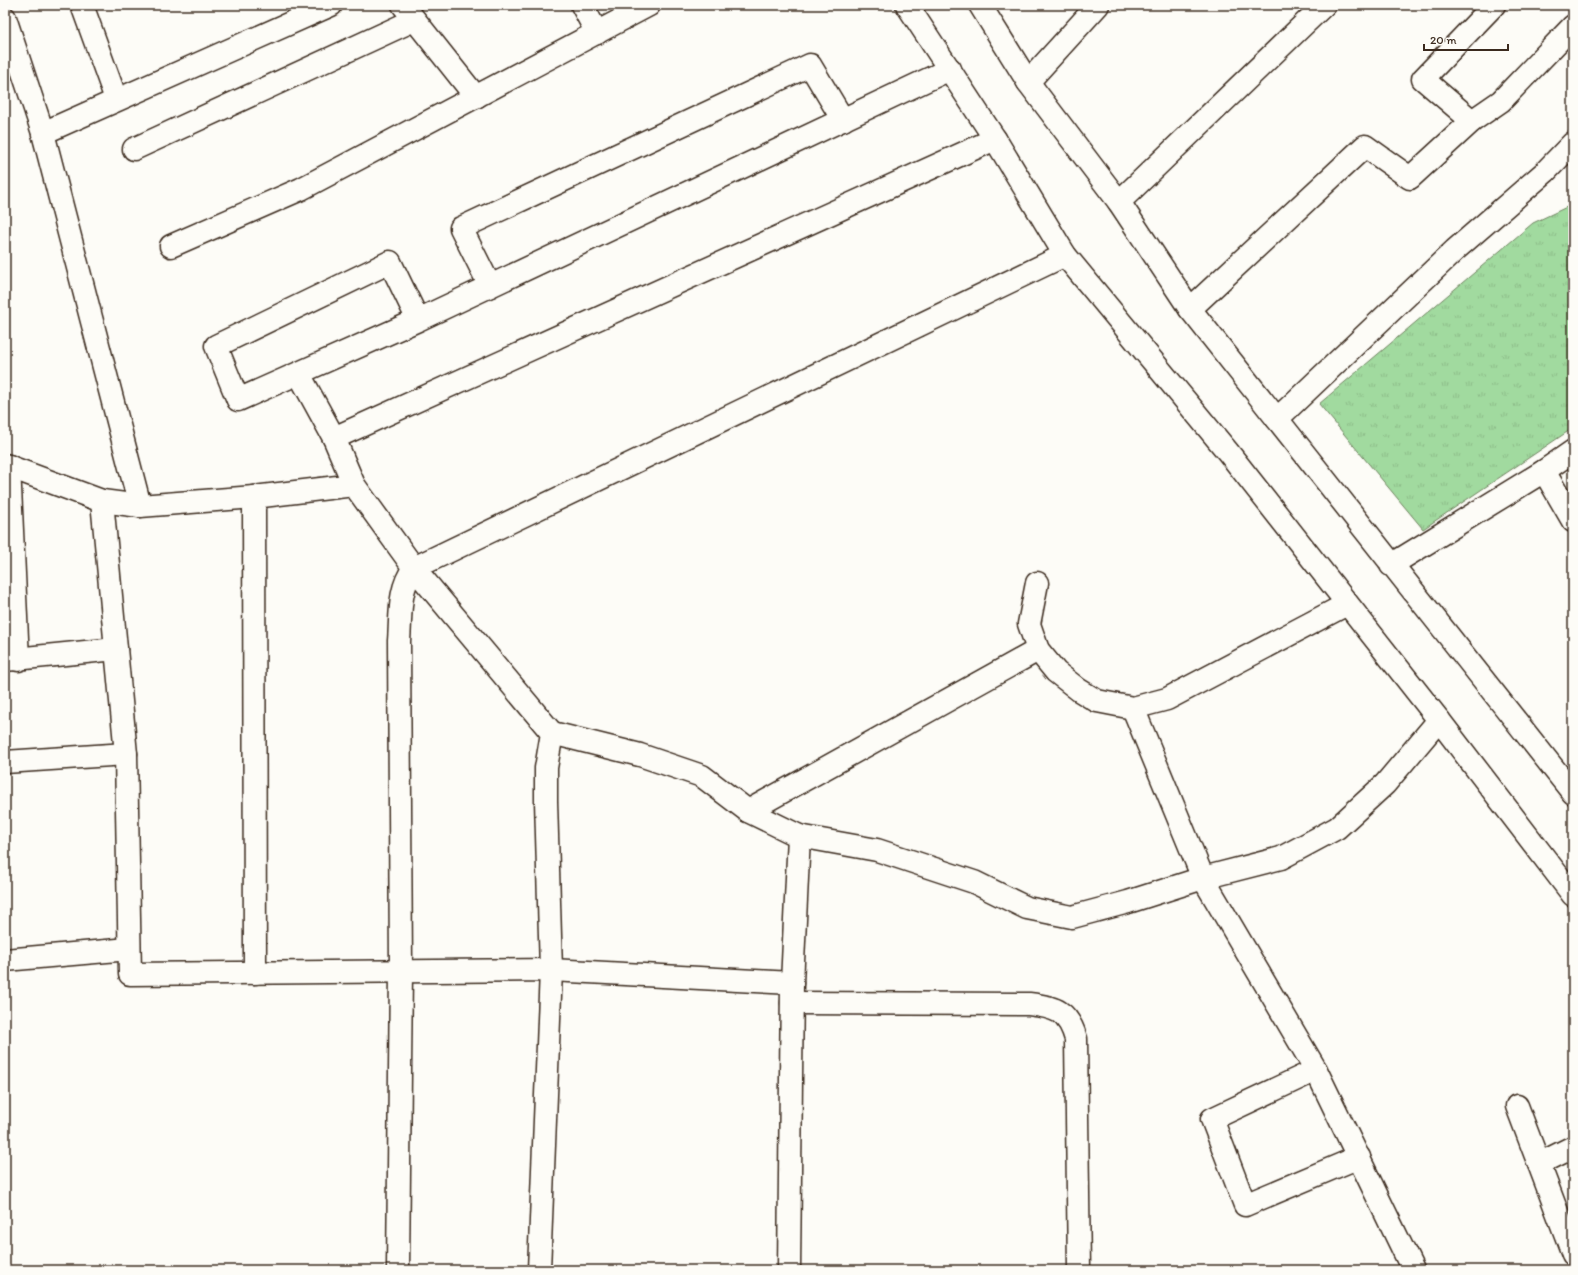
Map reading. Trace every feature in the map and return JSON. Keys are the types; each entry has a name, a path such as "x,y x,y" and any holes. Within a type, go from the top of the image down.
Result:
{"street":[{"path":"82,5 116,99"},
{"path":"43,133 116,99 331,5"},
{"path":"582,5 597,33"},
{"path":"171,246 301,189 649,5"},
{"path":"907,5 950,68 995,139 1065,255 1181,394 1439,720 1573,895"},
{"path":"980,5 1028,82 1119,202 1190,309 1573,794"},
{"path":"1028,82 1098,5"},
{"path":"1119,202 1324,5"},
{"path":"1472,121 1423,79 1494,5"},
{"path":"134,150 409,12 476,97"},
{"path":"5,18 43,133 140,506"},
{"path":"1190,309 1364,146 1410,178 1472,121 1501,101 1573,26"},
{"path":"490,286 461,228 810,65 842,120"},
{"path":"418,320 390,262 216,346 238,400 418,320 950,68"},
{"path":"334,438 995,139"},
{"path":"1277,418 1455,250 1545,172 1573,143"},
{"path":"398,1270 401,971 399,641 402,592 407,578 414,568 1065,255"},
{"path":"299,374 334,438 354,484 414,568 552,733 640,754 702,776 748,811 799,836 877,850 974,882 1027,908 1072,917 1128,902 1203,878 1281,858 1337,828 1385,784 1439,720"},
{"path":"1391,565 1544,471 1573,451"},
{"path":"116,649 12,660 7,466 102,501 140,506 254,497 354,484"},
{"path":"1544,471 1573,521"},
{"path":"254,497 255,974"},
{"path":"102,501 126,754 130,974 551,970 792,993 1050,1006 1063,1014 1072,1026 1076,1040 1079,1270"},
{"path":"1036,583 1029,624 1038,650 1056,672 1079,690 1097,701 1133,708 1167,699 1347,604"},
{"path":"748,811 1038,650"},
{"path":"1133,708 1203,878 1316,1070 1413,1270"},
{"path":"539,1270 551,970 546,768 552,733"},
{"path":"5,762 126,754"},
{"path":"789,1270 792,993 799,836"},
{"path":"5,960 129,949"},
{"path":"1316,1070 1212,1118 1245,1205 1358,1157"},
{"path":"1517,1106 1573,1254"},
{"path":"1539,1164 1573,1147"}],"green space":[{"path":"1573,204 1573,428 1423,529 1319,404 1533,223"}]}
